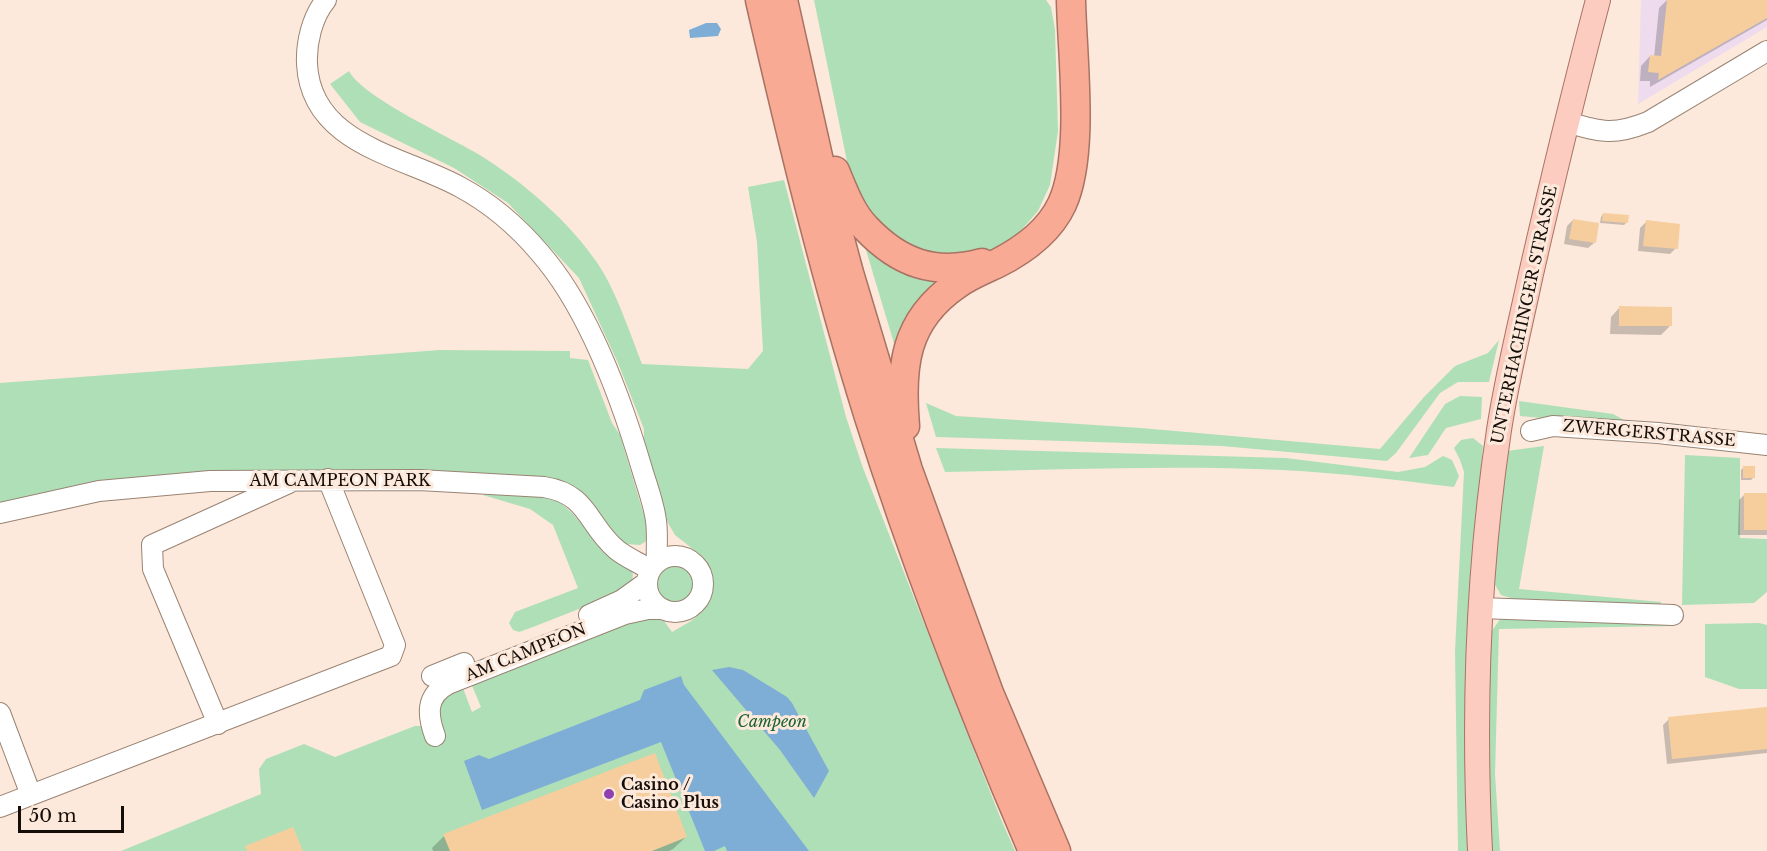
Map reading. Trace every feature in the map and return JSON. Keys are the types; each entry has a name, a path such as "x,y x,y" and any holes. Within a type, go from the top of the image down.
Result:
{"highway":[{"path":"760,0 800,171 829,280 888,417"},
{"path":"783,0 819,161 888,417 897,469 969,698 1033,851"},
{"path":"888,417 914,329 925,312 940,296 958,283 1021,251 1050,223 1061,205 1071,176 1075,128 1071,0"},
{"path":"794,52 833,164 846,196 865,227 891,249 925,267 962,268 1021,251"},
{"path":"897,469 1056,851"}],"main road":[{"name":"UNTERHACHINGER STRASSE","path":"1480,851 1477,765 1480,608 1487,523 1508,381 1566,122 1598,0"}],"street":[{"path":"326,0 309,36 308,71 317,100 334,124 345,134 377,152 425,169 462,187 490,206 540,252 569,292 604,365 634,442 656,532 648,593 663,609 674,612 685,610 698,599 703,581 696,565 680,556 656,532"},
{"path":"1566,122 1601,132 1629,130 1648,122 1767,51"},
{"name":"ZWERGERSTRASSE","path":"1531,431 1553,426 1658,433 1767,445"},
{"path":"0,807 391,656 394,645 328,479"},
{"path":"218,724 153,569 152,545 297,480"},
{"name":"AM CAMPEON PARK","path":"0,513 99,491 210,481 419,480 556,489 570,495 617,550 651,571"},
{"path":"617,550 633,554 643,553 650,549 656,532"},
{"path":"651,571 668,556 680,556"},
{"name":"AM CAMPEON","path":"432,676 602,610 622,600 651,571"},
{"path":"1480,608 1673,615"},
{"name":"AM CAMPEON","path":"435,736 429,715 430,703 434,694 448,684 626,614 648,609 663,609"},
{"path":"0,713 31,795"}],"shaded area":[{"path":"1641,0 1767,0 1767,27 1638,104"}],"green space":[{"path":"814,0 1046,0 1051,7 1055,30 1058,131 1050,185 1038,211 1017,235 1007,243 988,252 958,259 910,249 874,222 852,186"},
{"name":"Campeon","path":"349,71 371,93 388,104 494,164 544,203 559,218 587,248 605,275 642,364 748,369 763,351 757,242 748,187 784,180 846,417 863,468 1015,851 121,851 261,794 259,769 266,759 304,744 335,757 415,726 421,726 423,730 440,697 461,683 472,712 481,707 470,681 617,623 650,617 664,621 672,632 691,621 706,606 711,594 711,577 703,557 675,535 668,523 644,442 644,429 618,363 579,278 508,203 454,168 360,122 330,84"},
{"path":"863,240 951,277 896,350"},
{"path":"1499,340 1489,382 1458,382 1440,393 1396,453 1387,461 1222,446 936,437 926,403 956,416 1141,428 1380,449 1424,397 1455,366 1488,353"},
{"path":"440,350 570,351 570,358 588,360 612,423 620,435 646,522 649,535 645,542 640,545 626,544 615,535 585,498 572,486 549,479 443,473 0,505 0,383"},
{"path":"1460,396 1482,397 1481,419 1446,428 1428,455 1409,458 1445,404"},
{"path":"1519,401 1613,414 1637,427 1520,416"},
{"path":"1473,438 1483,446 1467,642 1471,851 1458,851 1455,651 1464,472 1454,448 1461,440"},
{"path":"1544,446 1519,589 1661,602 1661,605 1532,605 1501,595 1494,583 1507,451"},
{"path":"936,448 1286,458 1398,472 1425,467 1443,456 1452,460 1459,476 1454,487 1282,470 1114,468 945,472"},
{"path":"1685,455 1740,458 1740,538 1767,539 1767,592 1754,603 1682,605"},
{"path":"487,491 542,495 560,502 599,544 631,568 632,581 612,596 519,632 513,630 509,623 515,612 578,588 553,525 530,509 483,495"},
{"path":"675,562 691,568 697,584 691,600 675,606 659,600 653,584 659,568"},
{"path":"1501,618 1673,618 1673,626 1499,629 1495,774 1500,851 1489,851 1485,777 1491,632"},
{"path":"1759,623 1767,625 1767,689 1739,689 1705,677 1705,624"}],"water":[{"path":"706,23 717,23 721,29 718,36 690,38 689,30"},
{"path":"729,667 743,670 787,697 792,703 829,771 814,798 780,750 712,670"},
{"path":"681,676 684,685 809,851 727,851 725,846 714,851 705,851 661,742 482,810 464,761 479,755 489,759 640,700 644,690"}],"building":[{"path":"1667,0 1767,0 1767,18 1658,80 1659,73 1648,72 1650,55 1661,56"},
{"path":"1603,213 1629,215 1628,223 1602,221"},
{"path":"1573,219 1599,223 1596,243 1569,239"},
{"path":"1646,220 1680,224 1678,249 1643,246"},
{"path":"1619,306 1672,307 1672,326 1619,326"},
{"path":"1743,466 1755,466 1755,478 1743,478"},
{"path":"1744,493 1767,493 1767,530 1744,530"},
{"path":"1767,707 1767,749 1672,759 1668,717"},
{"name":"Casino / Casino Plus","path":"655,753 687,837 652,851 450,851 443,834"},
{"path":"293,827 303,851 247,851 245,846"}],"place":[{"name":"Casino / Casino Plus","path":"609,794"}]}
